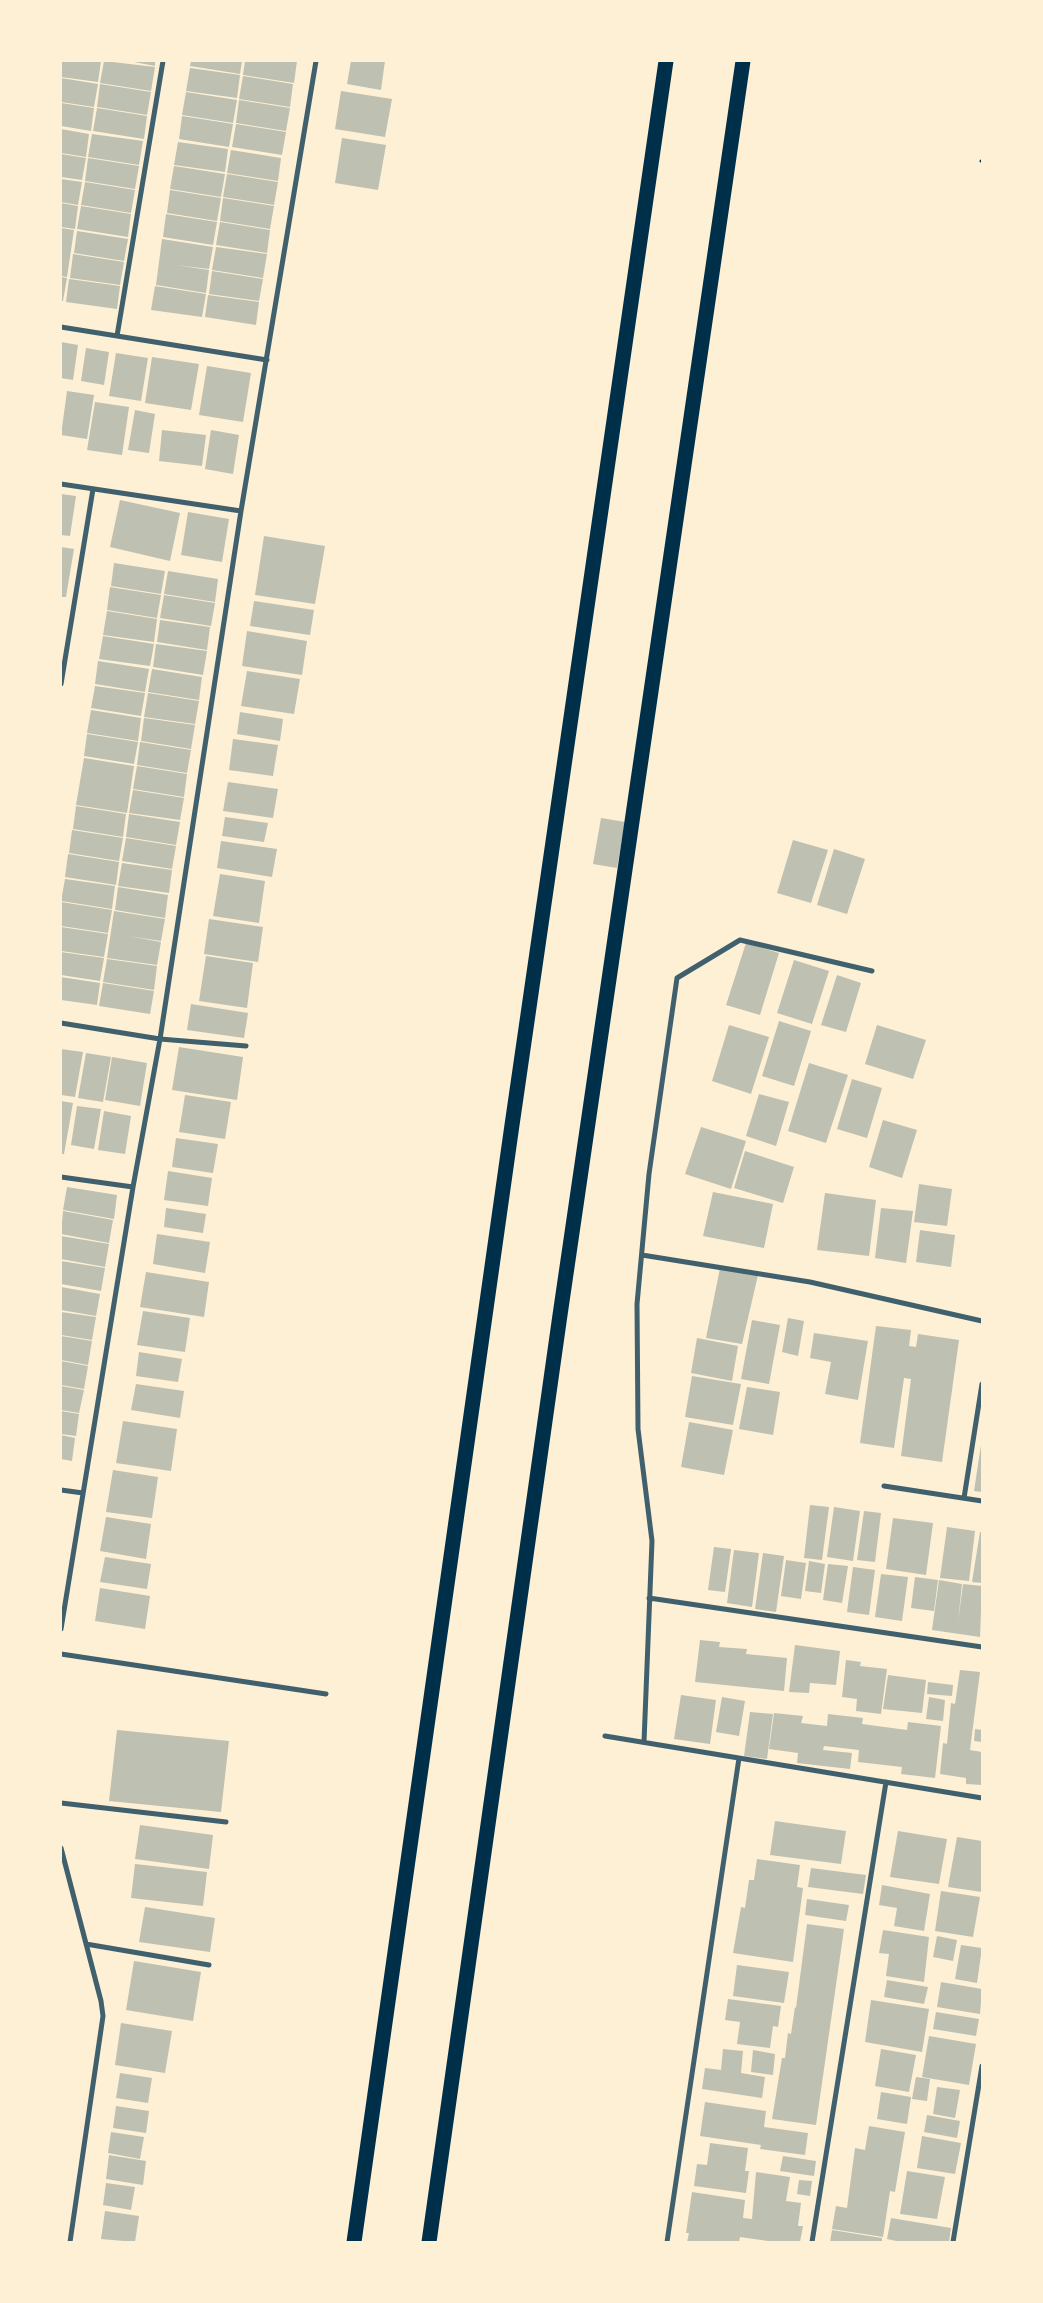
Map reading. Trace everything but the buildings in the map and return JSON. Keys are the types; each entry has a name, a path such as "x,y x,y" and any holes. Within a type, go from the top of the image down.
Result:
{"highway":[{"path":"354,2242 512,1124 666,61"},
{"path":"429,2242 588,1127 743,61"}],"street":[{"path":"117,336 163,61"},
{"path":"61,1629 133,1187 160,1039 241,511 316,61"},
{"path":"61,327 267,360"},
{"path":"61,484 241,511"},
{"path":"61,684 93,489"},
{"path":"61,629 70,630"},
{"path":"644,1742 652,1541 638,1429 637,1304 649,1174 677,978 714,956 725,947 740,940 872,971"},
{"path":"61,1023 160,1039 246,1046"},
{"path":"61,1177 133,1187"},
{"path":"642,1255 810,1282 982,1321"},
{"path":"964,1498 982,1384"},
{"path":"884,1486 982,1501"},
{"path":"61,1490 83,1493"},
{"path":"649,1598 982,1647"},
{"path":"61,1654 326,1694"},
{"path":"605,1736 982,1798"},
{"path":"667,2242 739,1758"},
{"path":"812,2242 886,1782"},
{"path":"61,1803 226,1822"},
{"path":"61,1848 101,2001 103,2016 70,2242"},
{"path":"86,1944 209,1965"},
{"path":"953,2242 982,2066"}]}
